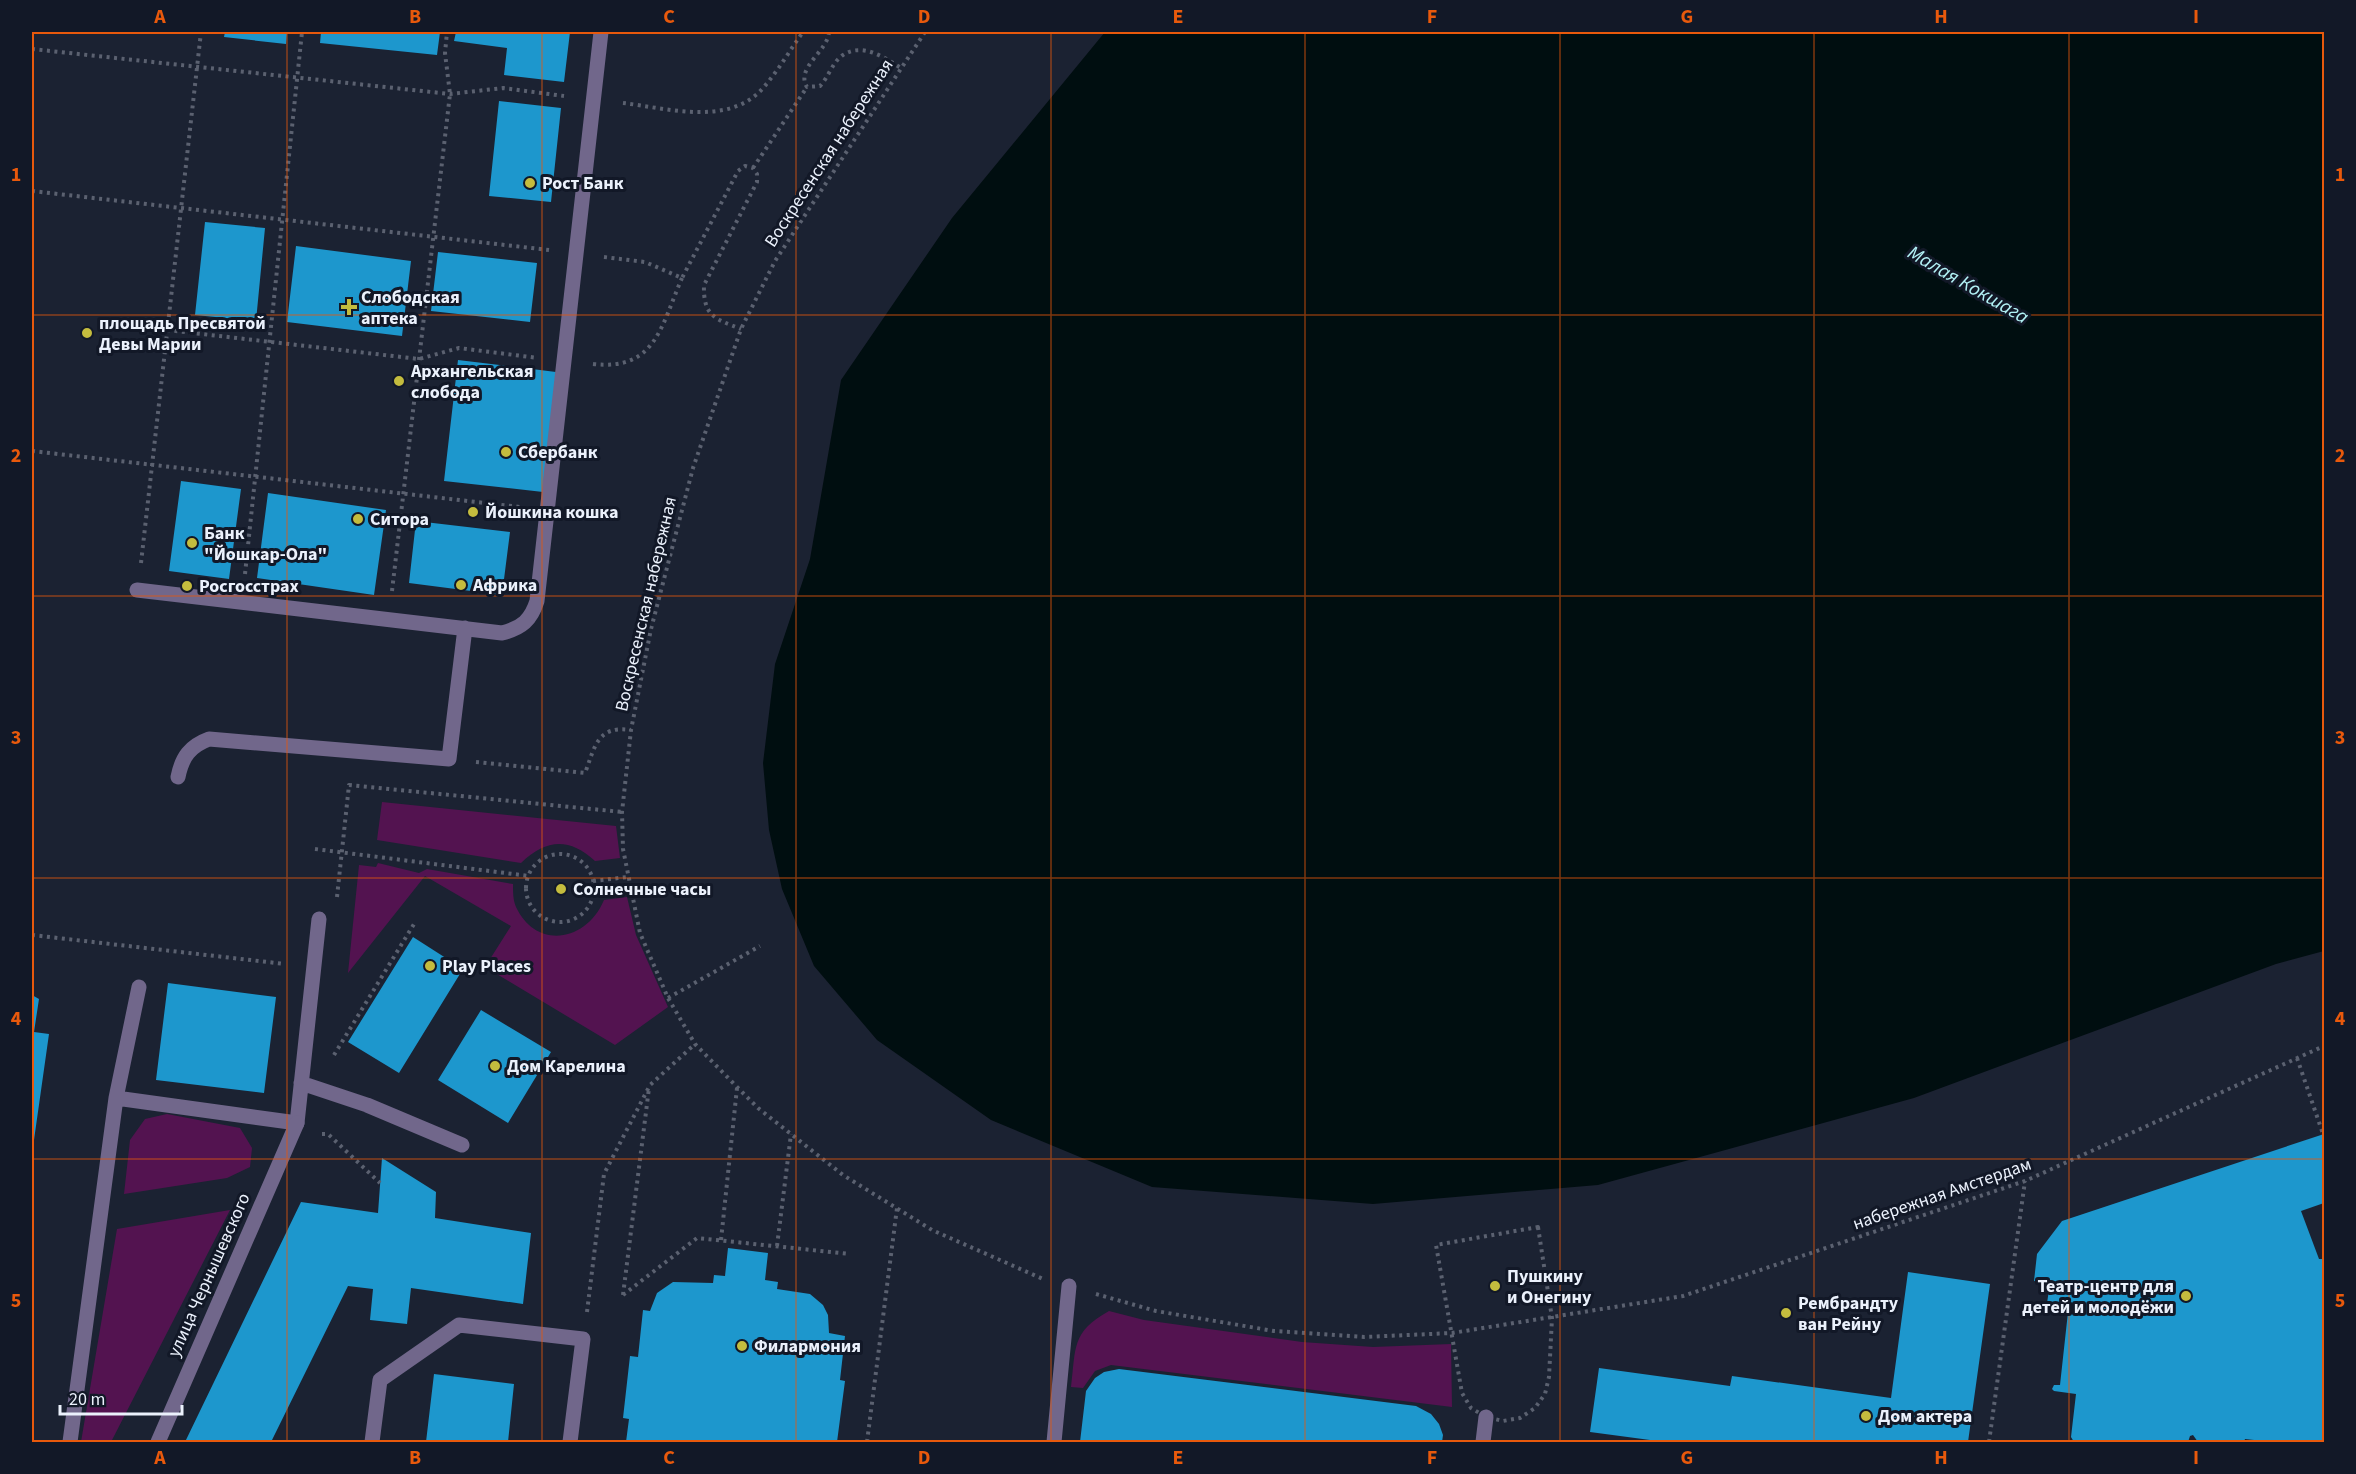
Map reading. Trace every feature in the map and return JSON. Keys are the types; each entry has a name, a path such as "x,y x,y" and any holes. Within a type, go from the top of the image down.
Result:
{"street":[{"path":"137,590 502,633 525,624 533,614 537,601 601,32"},
{"path":"178,777 181,762 188,752 197,744 209,739 449,759 465,628"},
{"name":"улица Чернышевского","path":"158,1443 297,1123 308,1085 314,967 320,919"},
{"path":"70,1443 116,1098 139,987"},
{"path":"308,1085 367,1105 462,1145"},
{"path":"116,1098 297,1123"},
{"path":"1054,1443 1070,1286"},
{"path":"372,1443 380,1380 459,1325 583,1339 570,1443"},
{"path":"1482,1443 1486,1418"}],"path":[{"path":"137,590 201,32"},
{"path":"242,602 303,32"},
{"path":"389,620 450,94 445,53 447,32"},
{"path":"32,49 450,94 503,88 703,112 736,106 750,99 762,89 803,32"},
{"path":"807,87 804,73 828,39 829,32"},
{"name":"Воскресенская набережная","path":"925,32 774,261 741,330 693,468 651,629 631,730 622,812 623,849 640,933 668,998 695,1044 738,1088 758,1108 843,1174 933,1230 1042,1278 1156,1311 1274,1331 1365,1337 1452,1333 1552,1318"},
{"path":"807,87 820,86 842,55 852,52 871,52 901,69"},
{"path":"753,168 807,87"},
{"path":"167,330 419,358 459,348 612,366 624,364 645,352 655,341 682,278 738,171 745,166 753,168 757,174 757,182 704,285 705,304 709,313 715,319 741,330"},
{"path":"32,191 645,262 682,278"},
{"path":"32,451 548,510"},
{"path":"449,759 585,773 596,745 605,733 617,728 631,730"},
{"path":"349,785 622,812"},
{"path":"315,849 529,876"},
{"path":"553,855 566,855 578,860 593,881 593,895 588,907 579,917 567,922 554,922 541,917 532,908 526,896 526,882 529,876 540,861 553,855"},
{"path":"593,881 628,878"},
{"path":"308,1085 414,924"},
{"path":"32,935 314,967"},
{"path":"668,998 760,946"},
{"path":"583,1339 604,1174 650,1085 695,1044"},
{"name":"набережная Амстердам","path":"1552,1318 1683,1296 2025,1181 2325,1046"},
{"path":"2297,1058 2323,1134"},
{"path":"650,1085 623,1295 697,1238 850,1254"},
{"path":"721,1240 738,1088"},
{"path":"319,1134 328,1134 380,1183"},
{"path":"777,1246 791,1134"},
{"path":"1989,1443 2025,1181"},
{"path":"867,1443 897,1208"},
{"path":"1538,1227 1552,1318 1549,1377 1545,1394 1535,1408 1520,1418 1503,1421 1486,1418 1471,1408 1462,1393 1436,1245 1538,1227"},
{"path":"750,1251 751,1244"}],"shaded area":[{"path":"382,802 616,826 620,858 595,861 576,848 558,844 539,849 521,863 377,840"},
{"path":"378,863 419,873 427,869 513,884 515,904 525,921 536,930 549,935 574,932 586,925 604,900 627,897 636,935 668,1007 615,1045 485,967 511,926 425,876 348,973 359,865 376,867"},
{"path":"167,1114 240,1128 252,1148 250,1167 227,1178 124,1194 130,1140 145,1119"},
{"path":"230,1210 111,1442 81,1442 117,1229"},
{"path":"1109,1311 1144,1320 1302,1342 1373,1347 1451,1344 1452,1407 1111,1365 1095,1371 1083,1388 1071,1387 1075,1351 1082,1334 1088,1326"}],"water":[{"name":"Малая Кокшага","path":"1105,32 2324,32 2324,951 2276,964 1914,1098 1598,1185 1373,1204 1152,1187 991,1120 877,1040 814,966 782,889 769,830 763,763 775,664 810,559 841,380 952,218"}],"building":[{"path":"225,32 287,32 286,44 224,37"},
{"path":"321,32 440,32 437,55 320,43"},
{"path":"456,32 570,32 564,82 504,75 507,48 454,41"},
{"path":"499,101 561,108 551,202 489,196"},
{"path":"205,222 265,228 256,321 195,315"},
{"path":"296,246 411,261 402,336 287,322"},
{"path":"438,252 537,263 530,322 431,311"},
{"path":"458,360 556,372 543,492 444,481"},
{"path":"181,481 241,489 229,579 169,571"},
{"path":"268,493 386,510 374,595 257,578"},
{"path":"416,521 510,532 502,595 409,583"},
{"path":"413,937 463,969 399,1073 348,1042"},
{"path":"168,983 276,997 264,1093 156,1080"},
{"path":"32,995 39,999 34,1032 49,1034 33,1147"},
{"name":"Дом Карелина","path":"481,1010 551,1052 508,1123 438,1080"},
{"name":"Театр-центр для детей и молодёжи","path":"2324,1134 2324,1203 2301,1211 2319,1259 2324,1259 2324,1442 2254,1442 2254,1440 2245,1439 2244,1442 2198,1442 2193,1435 2190,1436 2188,1442 2094,1440 2093,1442 2074,1442 2071,1437 2076,1394 2052,1389 2054,1385 2060,1385 2068,1312 2046,1310 2050,1283 2034,1281 2037,1254 2062,1221"},
{"path":"382,1158 436,1192 435,1218 531,1233 523,1304 411,1288 407,1324 370,1320 373,1289 348,1286 273,1442 185,1442 301,1202 378,1213"},
{"name":"Филармония","path":"728,1248 768,1253 765,1280 778,1282 777,1289 810,1294 823,1305 828,1315 829,1333 845,1336 840,1380 845,1381 837,1442 626,1442 629,1419 623,1418 630,1356 638,1357 643,1310 650,1311 657,1293 673,1282 713,1283 714,1275 725,1276"},
{"path":"1908,1272 1990,1284 1968,1442 1665,1442 1590,1432 1599,1368 1730,1386 1732,1376 1891,1398"},
{"path":"1119,1369 1416,1406 1431,1414 1439,1424 1443,1435 1442,1442 1080,1442 1086,1391 1095,1378 1104,1372"},
{"path":"434,1374 514,1384 508,1442 426,1442"}],"place":[{"name":"Рост Банк","path":"530,183"},
{"name":"Слободская аптека","path":"349,307"},
{"name":"площадь Пресвятой Девы Марии","path":"87,333"},
{"name":"Архангельская слобода","path":"399,381"},
{"name":"Сбербанк","path":"506,452"},
{"name":"Йошкина кошка","path":"473,512"},
{"name":"Ситора","path":"358,519"},
{"name":"Банк \"Йошкар-Ола\"","path":"192,543"},
{"name":"Африка","path":"461,585"},
{"name":"Росгосстрах","path":"187,586"},
{"name":"Солнечные часы","path":"561,889"},
{"name":"Play Places","path":"430,966"},
{"name":"Дом Карелина","path":"495,1066"},
{"name":"Пушкину и Онегину","path":"1495,1286"},
{"name":"Театр-центр для детей и молодёжи","path":"2186,1296"},
{"name":"Рембрандту ван Рейну","path":"1786,1313"},
{"name":"Филармония","path":"742,1346"},
{"name":"Дом актера","path":"1866,1416"}]}
